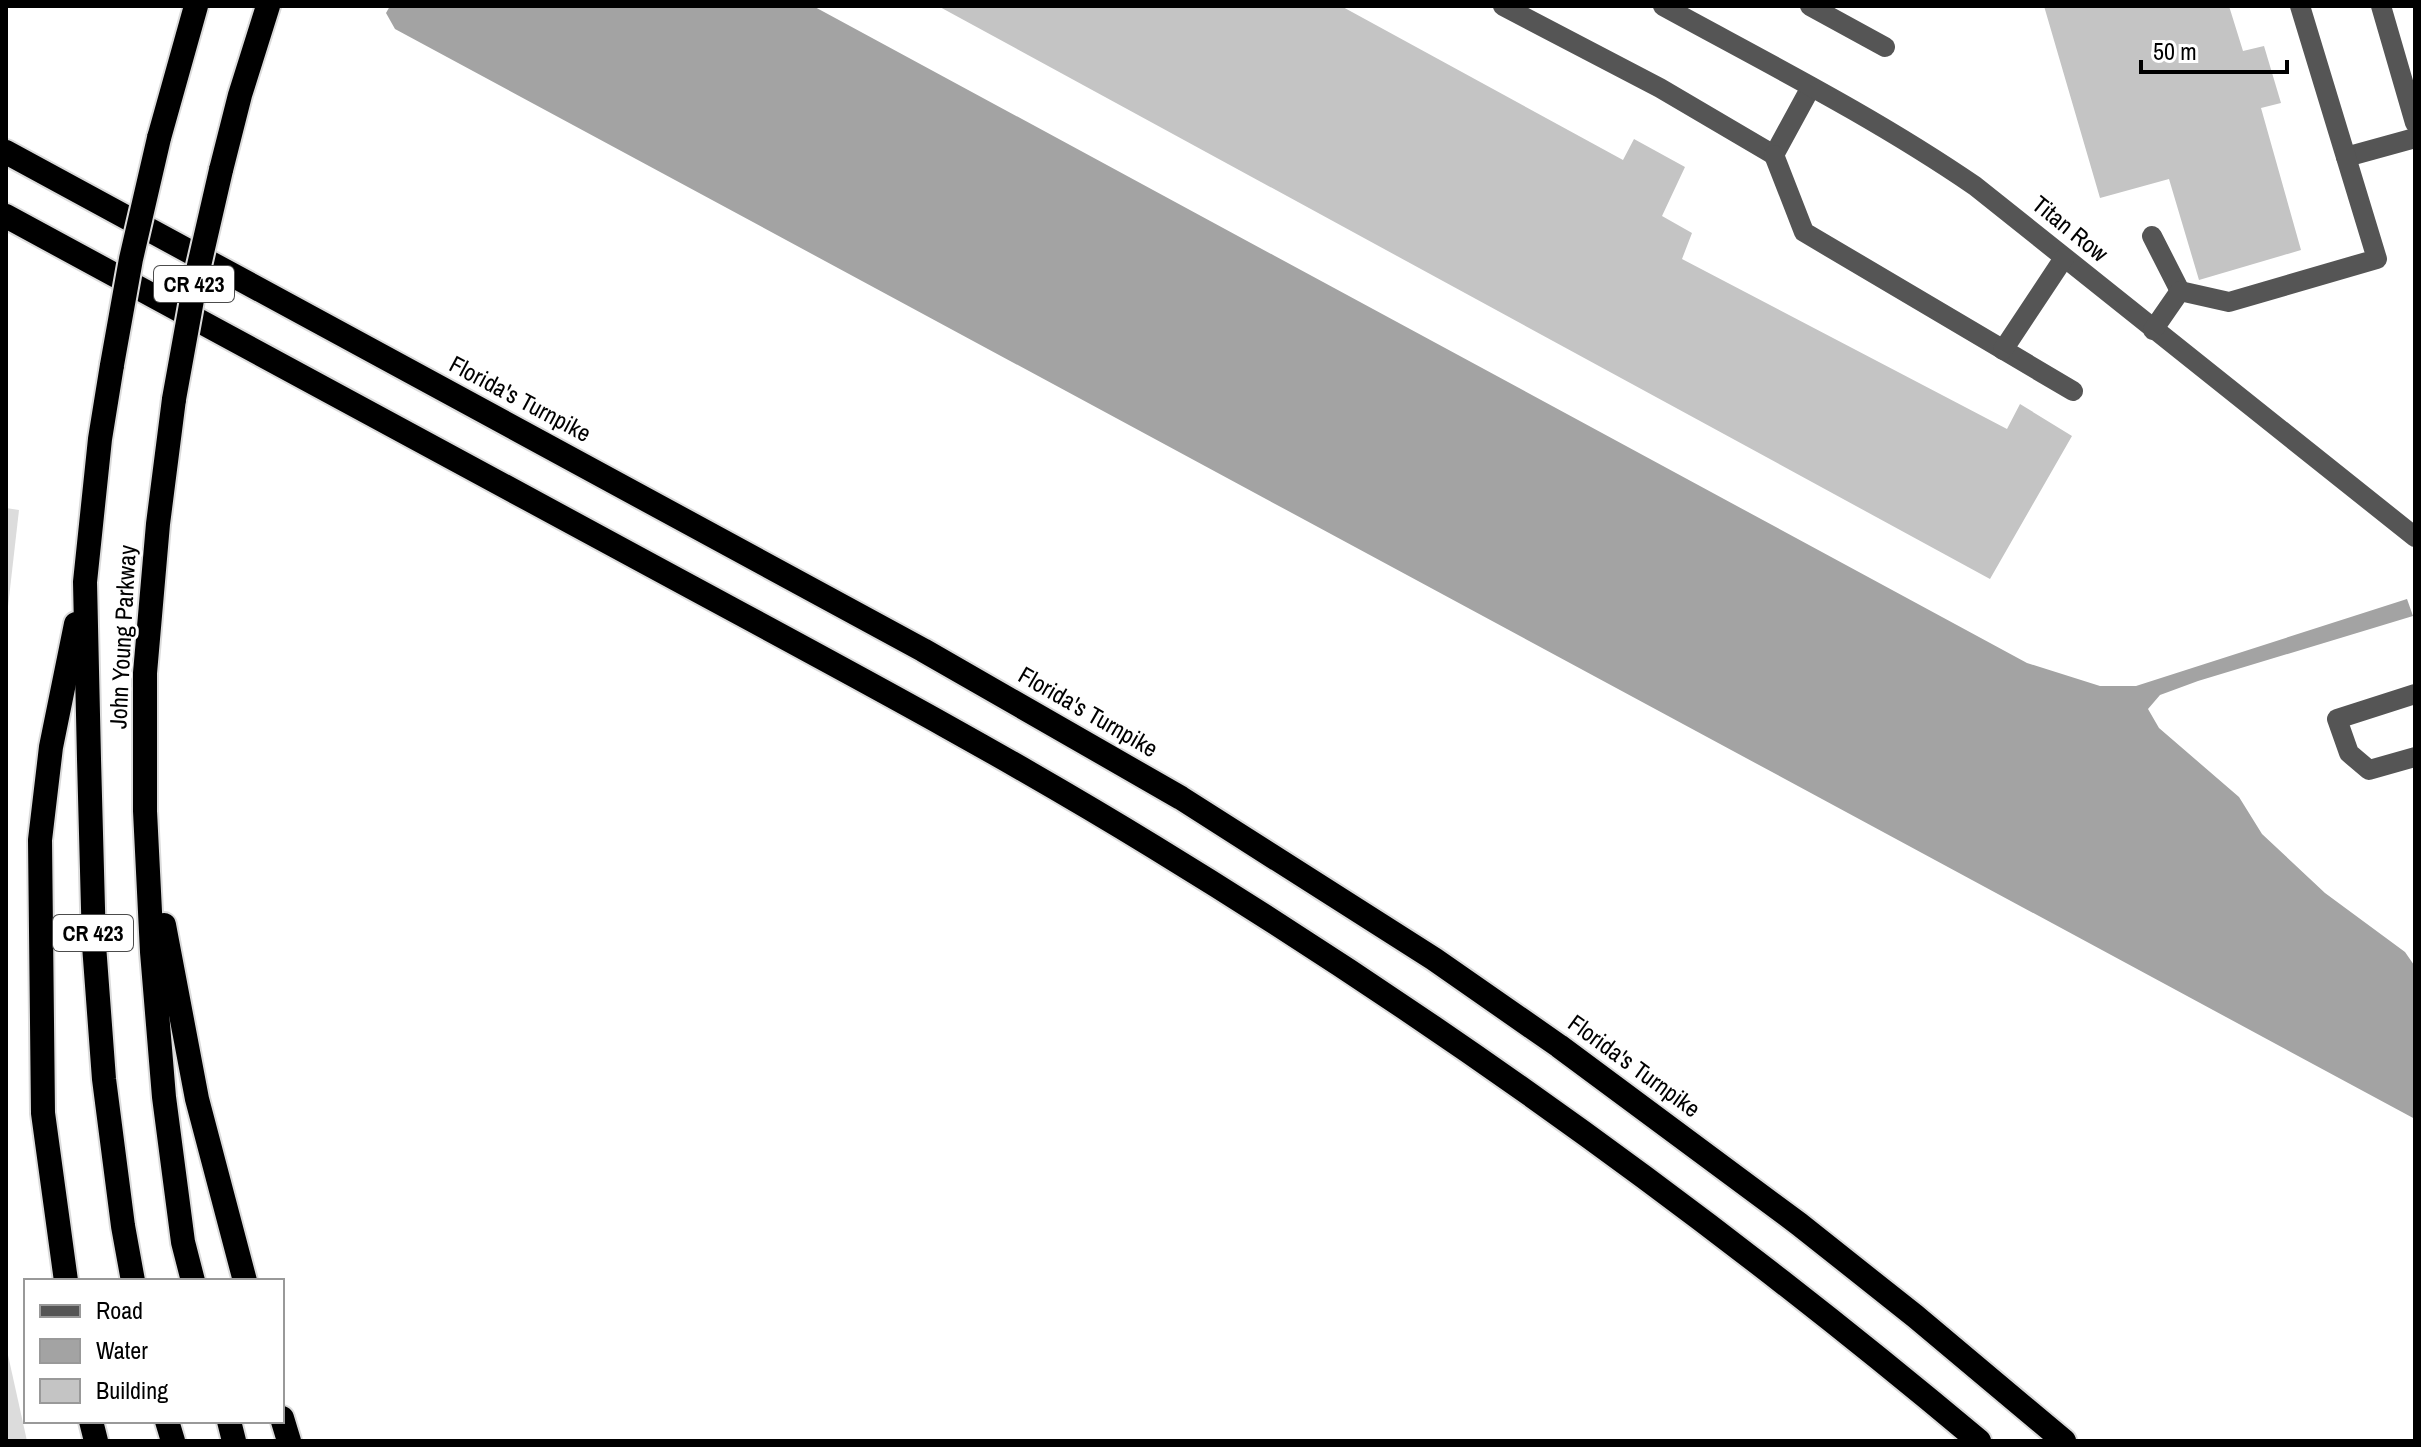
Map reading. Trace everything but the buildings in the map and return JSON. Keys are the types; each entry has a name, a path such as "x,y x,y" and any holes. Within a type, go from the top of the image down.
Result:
{"highway":[{"name":"John Young Parkway","path":"133,1279 104,1079 95,960 85,582 99,452 131,259 159,138 196,6"},
{"name":"John Young Parkway","path":"192,1279 183,1242 164,1097 152,952 145,811 145,673 158,524 174,399 195,283 240,95 268,6"},
{"name":"Florida's Turnpike","path":"6,152 910,642 1181,798 1434,959 1571,1055 1799,1224 2064,1441"},
{"path":"6,216 897,699 1152,845 1403,1005 1539,1100 1765,1268 1979,1441"},
{"path":"66,1279 43,1113 40,840 51,747 85,582"},
{"path":"145,811 197,1099 244,1279"}],"street":[{"path":"1503,6 1660,88 1774,155 1804,232 2073,391"},
{"name":"Titan Row","path":"1663,6 1915,145 1975,186 2415,537"},
{"path":"1810,6 1885,47"},
{"path":"2180,291 2229,302 2377,259 2300,6"},
{"path":"2381,6 2415,123"},
{"path":"1774,155 1811,87"},
{"path":"2346,157 2415,138"},
{"path":"2152,236 2180,291"},
{"path":"2003,350 2064,258"},
{"path":"2153,330 2180,291"},
{"path":"2415,694 2337,719 2349,753 2369,770 2415,757"}],"shaded area":[{"path":"6,508 19,510 6,624"},
{"path":"6,1346 27,1441 6,1441"}],"water":[{"path":"390,6 813,6 2027,663 2100,686 2136,686 2407,599 2413,616 2198,681 2160,695 2148,709 2159,728 2239,797 2262,834 2325,893 2405,952 2414,965 2415,1119 395,29 386,13"}]}
